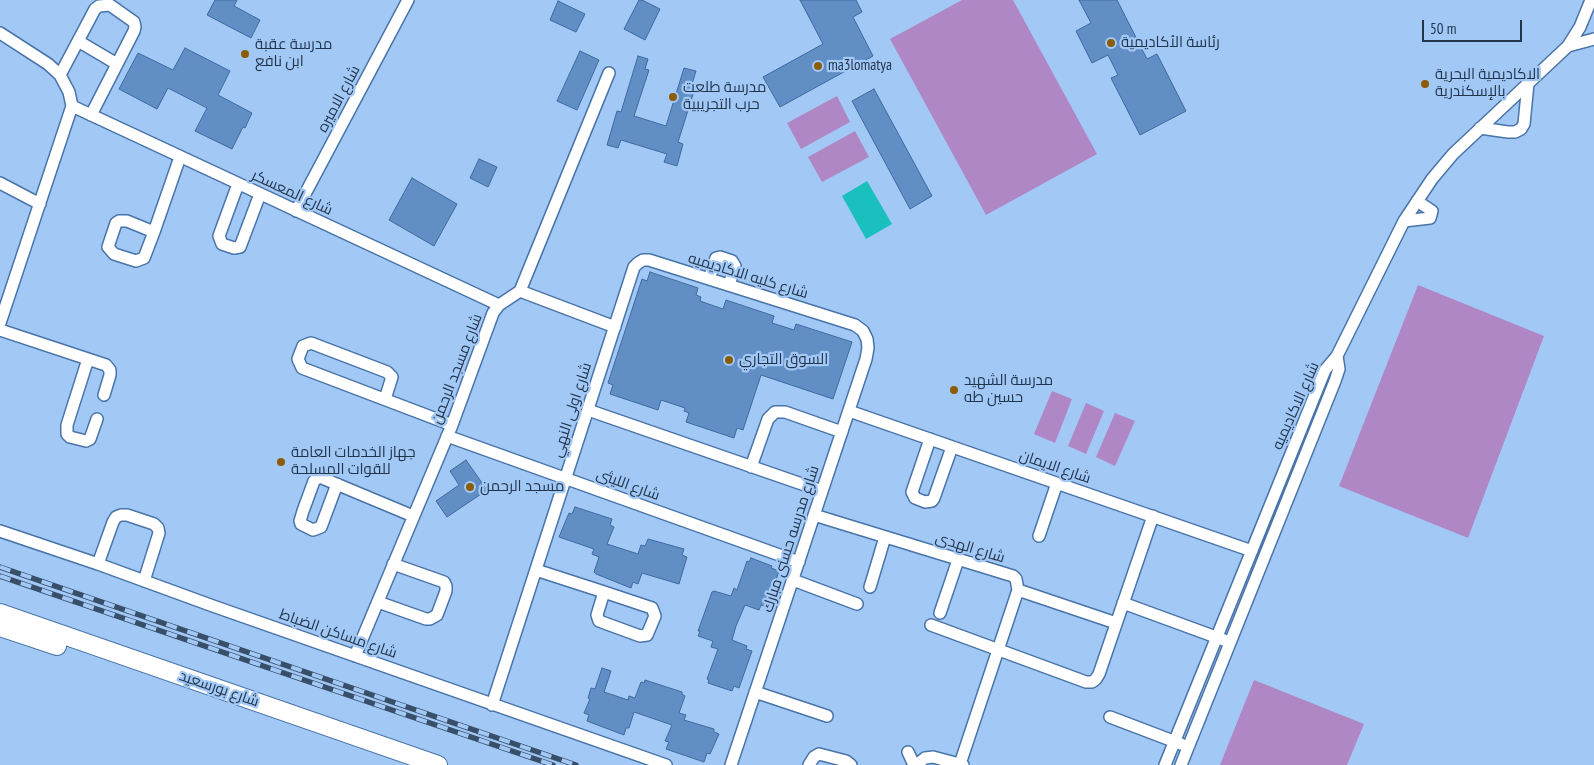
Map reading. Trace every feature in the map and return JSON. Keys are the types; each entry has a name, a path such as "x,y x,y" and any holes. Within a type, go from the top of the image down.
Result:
{"main road":[{"name":"شارع بورسعيد","path":"0,613 411,765"},
{"name":"شارع بورسعيد","path":"0,627 438,765"}],"street":[{"name":"شارع الاميره","path":"296,211 408,0"},
{"path":"1337,356 1404,221 1417,200 1453,154 1568,46 1580,27 1591,0"},
{"path":"60,75 99,6 110,5 134,22 135,26 91,115"},
{"path":"0,33 48,64 60,75 69,92 72,106 0,323"},
{"path":"1568,46 1594,39"},
{"path":"78,41 117,64"},
{"path":"609,74 520,290 615,327"},
{"path":"1480,128 1508,132 1515,132 1521,129 1524,124 1528,83"},
{"name":"شارع المعسكر","path":"72,106 499,305"},
{"path":"154,232 180,157"},
{"path":"0,183 40,204"},
{"path":"238,184 219,236 222,244 234,248 240,247 260,194"},
{"path":"1404,221 1426,220 1432,215 1430,208 1417,200"},
{"path":"709,279 716,258 720,257 732,261 735,266 729,285"},
{"name":"شارع كليه الاكاديميه","path":"634,268 643,260 649,260 855,325"},
{"name":"شارع اولى النهي","path":"492,705 634,268"},
{"name":"شارع مسجد الرحمن","path":"355,656 452,425 493,313 499,305 520,290"},
{"name":"شارع مدرسه حسنى مبارك","path":"731,765 866,359 867,339 863,331 855,325"},
{"path":"0,330 106,365 110,370 110,375 104,395"},
{"path":"384,399 391,381 390,374 387,372 311,343 303,346 298,359 302,368 452,425"},
{"name":"شارع الاكاديميه","path":"1165,765 1325,370 1337,356"},
{"name":"شارع الاكاديميه","path":"1180,765 1335,381 1339,369 1337,356"},
{"path":"88,359 67,425 67,434 70,437 86,441 90,439 97,419"},
{"path":"588,410 822,491"},
{"name":"شارع الايمان","path":"849,411 1252,551"},
{"path":"751,467 768,419 775,412 784,412 842,432"},
{"name":"شارع الليثى","path":"447,436 798,562"},
{"path":"930,439 912,492 915,498 925,502 929,502 934,498 952,447"},
{"path":"1288,460 1301,466"},
{"path":"1039,536 1056,483"},
{"path":"337,484 413,516"},
{"path":"98,564 116,517 127,515 154,524 158,528 159,533 144,580"},
{"name":"شارع الهدى","path":"814,515 1012,576 1018,584 1018,590"},
{"path":"931,625 1086,682 1092,682 1098,674 1153,516"},
{"name":"شارع مساكن الضباط","path":"0,531 144,580 492,705 666,765"},
{"path":"870,587 885,537"},
{"path":"940,613 958,560"},
{"path":"378,602 426,619 437,615 446,591 444,582 393,564"},
{"path":"536,570 604,592 652,608 655,616 647,635 640,636 599,621 597,615 604,592"},
{"path":"793,580 856,604"},
{"path":"908,752 915,765 925,758 932,757 961,764 1018,590 1116,623"},
{"path":"1123,603 1230,642"},
{"path":"755,692 828,716"},
{"path":"1110,717 1188,746"},
{"path":"809,765 814,756 818,754 846,761 851,765"}],"shaded area":[{"path":"962,0 1013,0 1097,154 986,215 890,39"},
{"path":"837,96 850,122 801,149 787,123"},
{"path":"855,131 869,157 822,182 808,157"},
{"path":"867,181 892,224 866,239 842,196"},
{"path":"1418,285 1544,336 1468,538 1339,486"},
{"path":"1052,391 1072,399 1055,443 1034,434"},
{"path":"1086,403 1104,411 1086,454 1068,446"},
{"path":"1115,413 1135,421 1115,466 1096,457"},
{"path":"1254,680 1364,724 1347,765 1220,765"}],"building":[{"path":"215,0 237,0 234,6 260,20 251,38 207,15"},
{"path":"639,0 660,9 645,40 624,29"},
{"name":"ma3lomatya","path":"800,0 856,0 862,12 853,17 873,56 780,107 763,77 823,44"},
{"path":"1079,0 1117,0 1147,59 1157,54 1186,111 1140,135 1111,78 1118,75 1108,55 1092,63 1076,31 1091,23"},
{"path":"558,1 585,14 576,32 550,20"},
{"path":"185,48 230,71 218,95 252,113 232,149 195,131 207,108 168,88 157,109 119,89 138,53 173,70"},
{"path":"580,51 599,60 577,110 557,101"},
{"path":"638,56 648,59 645,69 649,70 634,116 666,126 684,68 696,71 691,87 695,88 678,142 683,144 677,166 664,162 667,154 621,140 618,148 607,145 617,111 621,112"},
{"path":"874,89 932,196 910,209 852,101"},
{"path":"479,159 497,167 488,187 470,178"},
{"path":"412,178 457,204 434,246 389,220"},
{"name":"السوق التجاري","path":"650,272 698,288 696,295 701,297 700,301 723,309 726,300 774,316 772,323 794,330 796,324 852,342 833,399 761,375 743,430 737,428 734,438 686,422 689,413 684,411 685,408 661,400 658,410 610,394 613,385 608,383 642,279 647,281"},
{"name":"مسجد الرحمن","path":"466,460 487,490 447,517 436,501 459,485 450,471"},
{"path":"575,507 612,519 610,525 614,527 607,544 638,554 641,545 645,546 648,539 684,549 682,555 687,557 679,584 642,573 638,584 633,582 631,588 596,574 594,572 599,557 592,554 594,549 559,537 569,513 572,514"},
{"path":"751,558 772,566 771,568 779,571 767,607 761,605 759,610 745,605 736,626 732,640 747,646 746,649 752,651 739,688 734,686 732,691 708,683 709,680 707,679 718,649 711,647 713,641 698,636 700,631 698,631 712,592 731,596 734,588 737,590 747,561 749,562"},
{"path":"602,668 611,671 604,692 628,700 629,696 635,698 641,682 644,683 645,680 682,692 685,696 679,713 686,715 684,720 714,729 714,732 719,734 710,754 707,753 704,762 666,749 669,742 665,741 672,725 634,712 629,728 626,728 624,735 587,721 589,715 584,713 590,699 588,698 591,688 595,689"}],"railway":[{"path":"0,567 576,765"},
{"path":"0,576 553,765"}],"place":[{"name":"رئاسة الأكاديمية","path":"1111,43"},
{"name":"مدرسة عقبة ابن نافع","path":"245,54"},
{"name":"ma3lomatya","path":"818,66"},
{"name":"الاكاديمية البحرية بالإسكندرية","path":"1425,84"},
{"name":"مدرسة طلعت حرب التجريبية","path":"673,97"},
{"name":"السوق التجاري","path":"729,360"},
{"name":"مدرسة الشهيد حسين طه","path":"954,390"},
{"name":"جهاز الخدمات العامة للقوات المسلحة","path":"281,462"},
{"name":"مسجد الرحمن","path":"470,487"}]}
